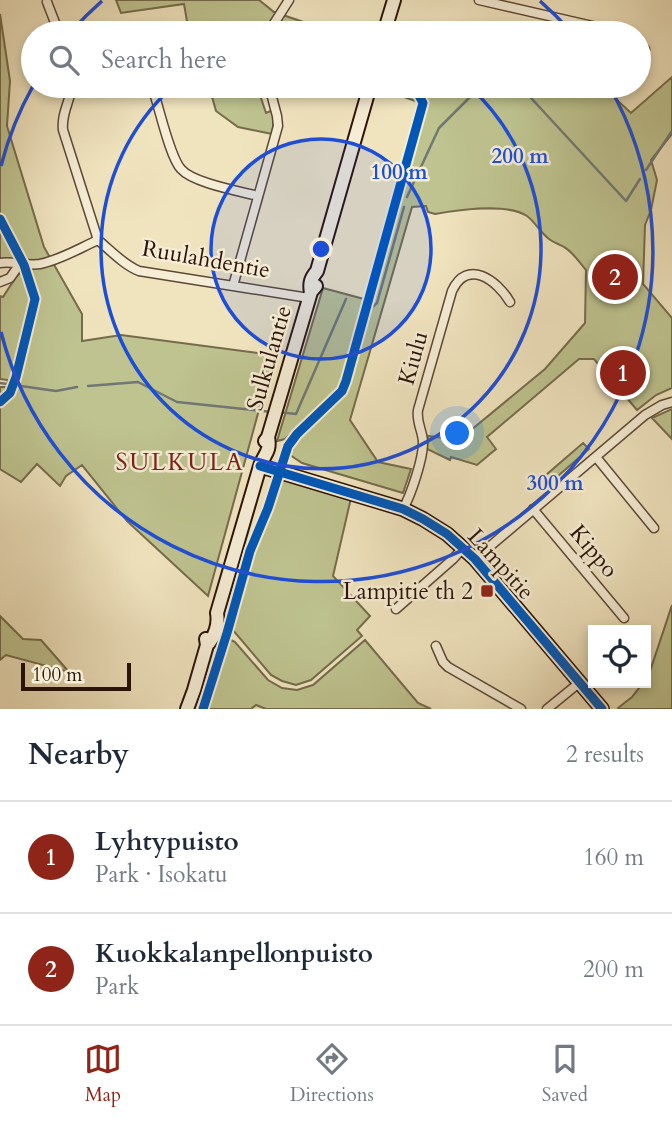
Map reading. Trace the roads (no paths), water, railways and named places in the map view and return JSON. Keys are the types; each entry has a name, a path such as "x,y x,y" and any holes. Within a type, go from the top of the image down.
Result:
{"main road":[{"path":"388,21 394,0"},
{"name":"Sulkulantie","path":"187,709 207,645 206,638 212,618 217,613 261,463 270,444 268,437 310,295 309,284 317,271 366,98"},
{"name":"Lampitie","path":"261,463 403,509 435,526 475,559 602,709"}],"street":[{"path":"276,21 289,0"},
{"path":"479,0 501,2 576,21"},
{"path":"47,2 54,21"},
{"path":"0,263 41,263 99,240 63,130 64,112 71,98"},
{"path":"156,98 175,159 182,171 194,178 258,196"},
{"path":"233,286 278,126 272,98"},
{"name":"Ruulahdentie","path":"99,240 139,271 310,295"},
{"path":"0,282 10,278 19,265"},
{"name":"Kiulu","path":"403,509 424,443 416,418 456,282 465,276 482,275 497,285 510,302"},
{"path":"475,559 645,415 672,402"},
{"path":"596,457 654,528"},
{"name":"Kippo","path":"533,509 624,618"},
{"path":"396,609 463,548"},
{"path":"436,646 448,667 521,709"},
{"path":"547,709 579,683"}],"waterway":[{"path":"407,197 439,128 469,98"},
{"path":"531,98 626,201 640,179"},
{"path":"646,170 672,131"},
{"path":"370,309 377,303 404,207"},
{"path":"278,412 296,414 346,299"},
{"path":"88,386 138,382 177,402 272,412"},
{"path":"0,383 56,391 77,387"}],"place":[{"name":"Kuokkalanpellonpuisto","path":"615,277"},
{"name":"Lyhtypuisto","path":"623,373"},
{"name":"Lampitie th 2","path":"487,591"}],"district":[{"name":"SULKULA","path":"180,462"}]}
